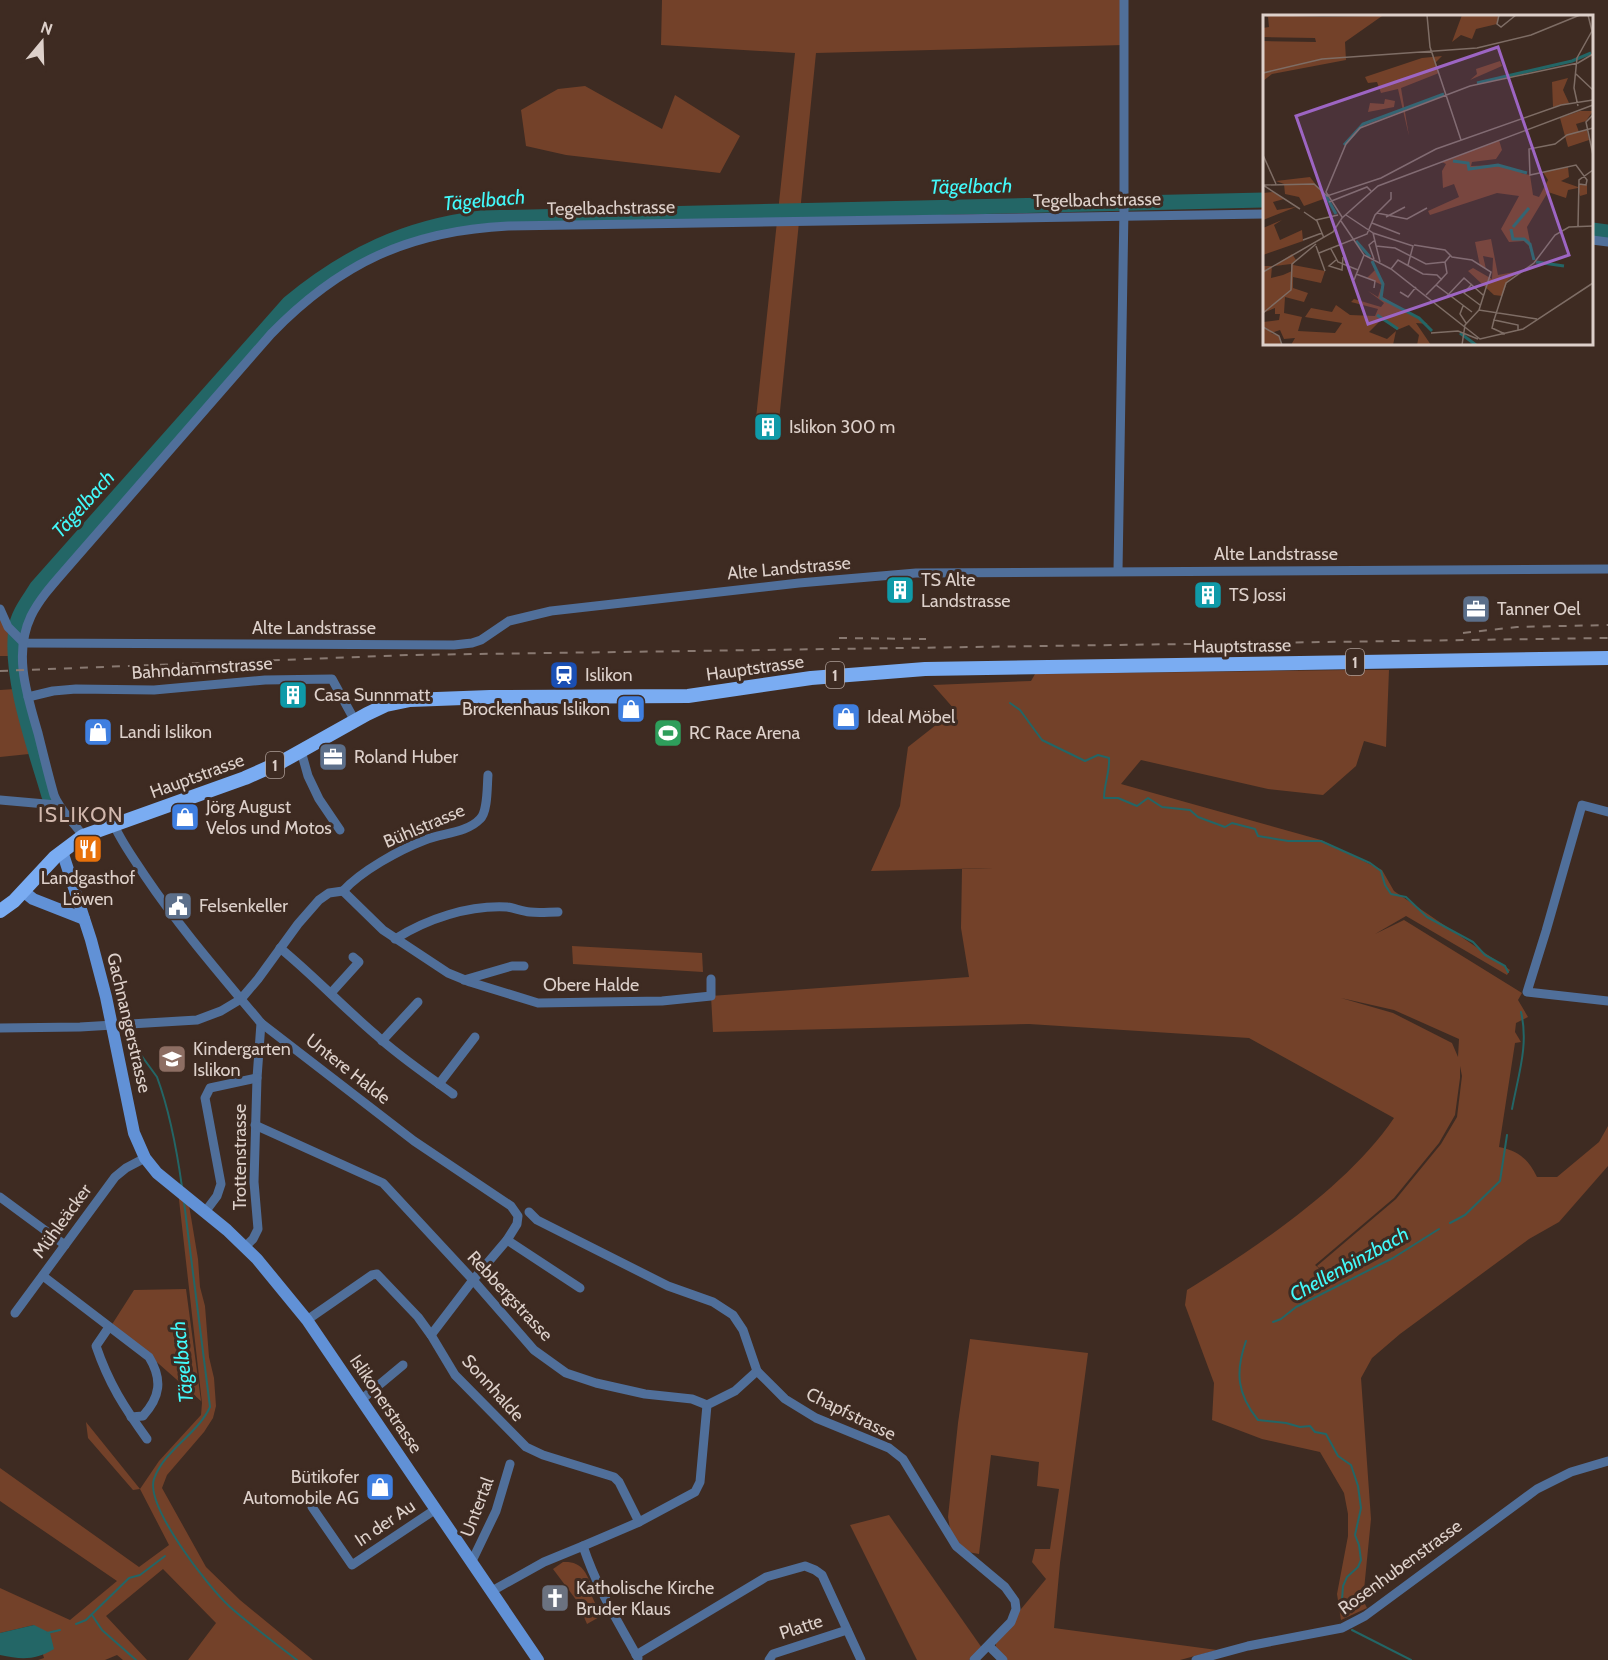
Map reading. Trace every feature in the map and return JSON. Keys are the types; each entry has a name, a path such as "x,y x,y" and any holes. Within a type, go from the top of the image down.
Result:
{"main road":[{"name":"Hauptstrasse","path":"0,911 62,851 83,836 249,776 387,705 410,700 490,697 688,696 811,678 923,669 1608,658"}],"street":[{"path":"1118,571 1124,213 1124,0"},
{"name":"Tegelbachstrasse","path":"83,836 74,822 57,805 28,697 18,638 49,589 271,334 287,318 353,268 398,247 453,231 508,226 1124,213 1263,214"},
{"path":"1593,240 1608,242"},
{"name":"Alte Landstrasse","path":"18,638 454,645 481,640 515,620 551,611 799,583 916,573 1608,569"},
{"path":"0,609 18,638"},
{"name":"Bahndammstrasse","path":"28,697 53,691 76,689 154,690 250,681 332,678 355,721"},
{"path":"301,751 308,776 319,799 340,830"},
{"name":"Bühlstrasse","path":"343,891 350,883 386,860 424,840 466,828 480,820 484,814 488,775"},
{"path":"0,800 57,805"},
{"path":"1608,812 1582,805 1527,992 1608,1001"},
{"path":"114,825 153,888 201,953 261,1023"},
{"name":"Gachnangerstrasse","path":"62,851 100,971 134,1133 145,1158 157,1173 178,1191"},
{"path":"23,891 33,899 84,919"},
{"path":"0,1028 197,1020 220,1011 241,999 319,900 329,893 343,891"},
{"name":"Obere Halde","path":"343,891 383,930 448,973 538,1003 662,1001 711,996 711,979"},
{"path":"395,939 438,918 478,908 507,907 531,912 558,912"},
{"path":"280,948 382,1041 453,1094"},
{"path":"331,993 359,962 352,957"},
{"path":"464,980 512,966 524,966"},
{"path":"382,1041 418,1002"},
{"name":"Trottenstrasse","path":"245,1247 253,1239 258,1229 254,1197 255,1125 261,1023"},
{"name":"Untere Halde","path":"261,1023 414,1141 511,1206 518,1216 517,1224 507,1240"},
{"path":"439,1084 475,1036"},
{"path":"205,1212 217,1196 221,1184 205,1098 210,1088 257,1078"},
{"name":"Rebbergstrasse","path":"255,1125 383,1183 534,1350 566,1372 596,1383 645,1394 692,1399 707,1405"},
{"name":"Mühleäcker","path":"15,1313 115,1177 145,1158"},
{"name":"Islikonerstrasse","path":"178,1191 245,1247 278,1283 307,1320 538,1660"},
{"path":"0,1197 65,1245"},
{"name":"Chapfstrasse","path":"529,1212 537,1220 668,1286 713,1302 733,1315 743,1330 757,1371 785,1399 816,1418 890,1448 903,1459 956,1546 1005,1587 1015,1601 1016,1609 1011,1622 974,1660"},
{"path":"431,1335 507,1240 580,1287"},
{"name":"Sonnhalde","path":"307,1320 372,1275 377,1275 418,1317 455,1375 526,1447 543,1455 614,1477 619,1482 639,1522"},
{"path":"43,1276 149,1357 159,1380 153,1405 143,1416 131,1417"},
{"path":"109,1327 96,1347 119,1400 147,1439"},
{"path":"361,1400 403,1365"},
{"path":"492,1591 544,1562 639,1522 694,1492 700,1482 707,1405 735,1391 757,1371"},
{"name":"Rosenhubenstrasse","path":"1196,1660 1248,1646 1342,1628 1365,1616 1537,1489 1571,1472 1608,1461"},
{"name":"Untertal","path":"471,1561 496,1511 510,1464"},
{"name":"In der Au","path":"312,1507 352,1565 436,1509"},
{"path":"583,1546 610,1610 638,1657 766,1577 805,1566 822,1575 861,1660"},
{"name":"Platte","path":"769,1660 773,1654 847,1630"},
{"path":"988,1646 1003,1660"}],"shaded area":[{"path":"662,0 1124,0 1124,45 816,53 779,421 756,418 795,53 661,45"},
{"path":"585,86 662,129 675,95 740,136 720,173 566,155 526,146 521,110 558,89"},
{"path":"0,617 13,639 13,656 0,656"},
{"path":"1349,670 1351,678 1350,670 1389,670 1386,747 1364,741 1356,766 1323,795 1268,789 1141,760 1121,784 1321,840 1382,870 1394,891 1510,970 1507,975 1406,916 1375,934 1404,920 1522,993 1518,1000 1528,1017 1516,1023 1515,1032 1521,1042 1515,1043 1499,1147 1522,1157 1537,1177 1557,1177 1599,1142 1608,1126 1608,1166 1559,1222 1529,1239 1400,1334 1372,1358 1361,1378 1371,1519 1363,1600 1367,1608 1341,1620 1337,1594 1348,1536 1348,1514 1344,1493 1320,1452 1262,1439 1212,1420 1214,1383 1185,1305 1187,1290 1271,1235 1327,1191 1375,1143 1394,1118 1249,1038 1029,1024 713,1032 711,996 969,977 961,928 962,869 993,868 871,871 900,806 908,747 955,710 933,685 1031,681 1035,674","holes":["1341,998 1394,1010 1459,1039 1458,1057 1452,1043 1393,1013","1460,1066 1462,1076 1457,1117 1441,1144 1396,1199 1317,1266 1330,1277 1315,1265 1394,1198 1439,1143 1455,1115"]},
{"path":"15,689 29,754 0,757 0,690"},
{"path":"572,946 702,953 703,972 573,964"},
{"path":"178,1191 188,1199 198,1259 200,1287 205,1306 216,1406 213,1418 204,1432 167,1475 162,1488 206,1567 240,1600 313,1660 188,1660 216,1623 163,1569 106,1616 147,1660 123,1660 117,1655 105,1660 38,1660 44,1658 34,1625 0,1633 0,1588 70,1620 117,1581 0,1501 0,1468 139,1567 169,1545 140,1489 159,1461 201,1415 202,1403"},
{"path":"186,1289 201,1401 111,1326 134,1290"},
{"path":"970,1339 1088,1353 1060,1563 1054,1628 1217,1650 1180,1660 1006,1660 996,1649 996,1639 1046,1579 1032,1562 1035,1549 1050,1549 1059,1489 1037,1486 1039,1462 991,1455 979,1554 968,1552 951,1535 948,1517"},
{"path":"86,1422 140,1489 133,1490 88,1438"},
{"path":"889,1515 982,1648 969,1660 917,1660 850,1525"},
{"path":"563,1562 575,1563 582,1568 592,1587 589,1590 601,1616 587,1624 577,1601 553,1569"}],"water":[{"path":"34,1625 50,1633 54,1649 28,1658 0,1655 0,1633"}],"waterway":[{"name":"Tägelbach","path":"49,796 25,713 16,669 16,628 24,607 37,587 289,303 355,257 428,228 481,218 1263,200"},
{"name":"Tägelbach","path":"1593,230 1608,232"},
{"name":"Chellenbinzbach","path":"1010,703 1020,710 1042,740 1085,761 1098,755 1109,758 1104,798 1118,798 1137,806 1148,798 1162,807 1190,810 1198,817 1225,827 1232,823 1255,829 1258,836 1288,841 1321,841 1370,863 1381,871 1385,885 1391,894 1406,897 1427,917 1473,942 1485,955 1505,966 1508,972"},
{"name":"Chellenbinzbach","path":"1512,1109 1523,1048 1521,1012"},
{"name":"Tägelbach","path":"125,1033 157,1077 173,1132 182,1187"},
{"name":"Chellenbinzbach","path":"1450,1223 1465,1215 1500,1181 1507,1135"},
{"name":"Tägelbach","path":"184,1202 210,1407 197,1426 165,1459 154,1479 154,1491 168,1526 207,1582 237,1613 297,1660"},
{"name":"Chellenbinzbach","path":"1273,1322 1281,1319 1296,1307 1393,1258 1439,1229"},
{"name":"Chellenbinzbach","path":"1246,1341 1240,1363 1240,1382 1246,1401 1258,1420 1300,1427 1310,1426 1315,1432 1326,1434 1338,1456 1351,1465 1358,1486 1361,1508 1355,1535 1361,1560 1358,1567 1347,1577 1343,1586 1342,1600 1345,1612"},
{"path":"76,1624 86,1620 129,1578 140,1575 165,1556"},
{"path":"92,1615 102,1630 136,1660"},
{"path":"47,1633 60,1630"},
{"name":"Chellenbinzbach","path":"1352,1630 1411,1660"}],"railway":[{"path":"1463,633 1517,627 1608,625"},
{"path":"839,638 926,639"},
{"path":"0,671 408,655 1608,638"}],"place":[{"name":"Islikon 300 m","path":"768,427"},
{"name":"TS Alte Landstrasse","path":"900,590"},
{"name":"TS Jossi","path":"1208,595"},
{"name":"Tanner Oel","path":"1476,609"},
{"name":"Islikon","path":"564,675"},
{"name":"Casa Sunnmatt","path":"293,695"},
{"name":"Brockenhaus Islikon","path":"631,709"},
{"name":"Ideal Möbel","path":"846,717"},
{"name":"Landi Islikon","path":"98,732"},
{"name":"RC Race Arena","path":"668,733"},
{"name":"Roland Huber","path":"333,757"},
{"name":"Jörg August Velos und Motos","path":"185,817"},
{"name":"Landgasthof Löwen","path":"88,849"},
{"name":"Felsenkeller","path":"178,906"},
{"name":"Kindergarten Islikon","path":"172,1059"},
{"name":"Bütikofer Automobile AG","path":"380,1487"},
{"name":"Katholische Kirche Bruder Klaus","path":"555,1598"}],"district":[{"name":"ISLIKON","path":"81,815"}]}
